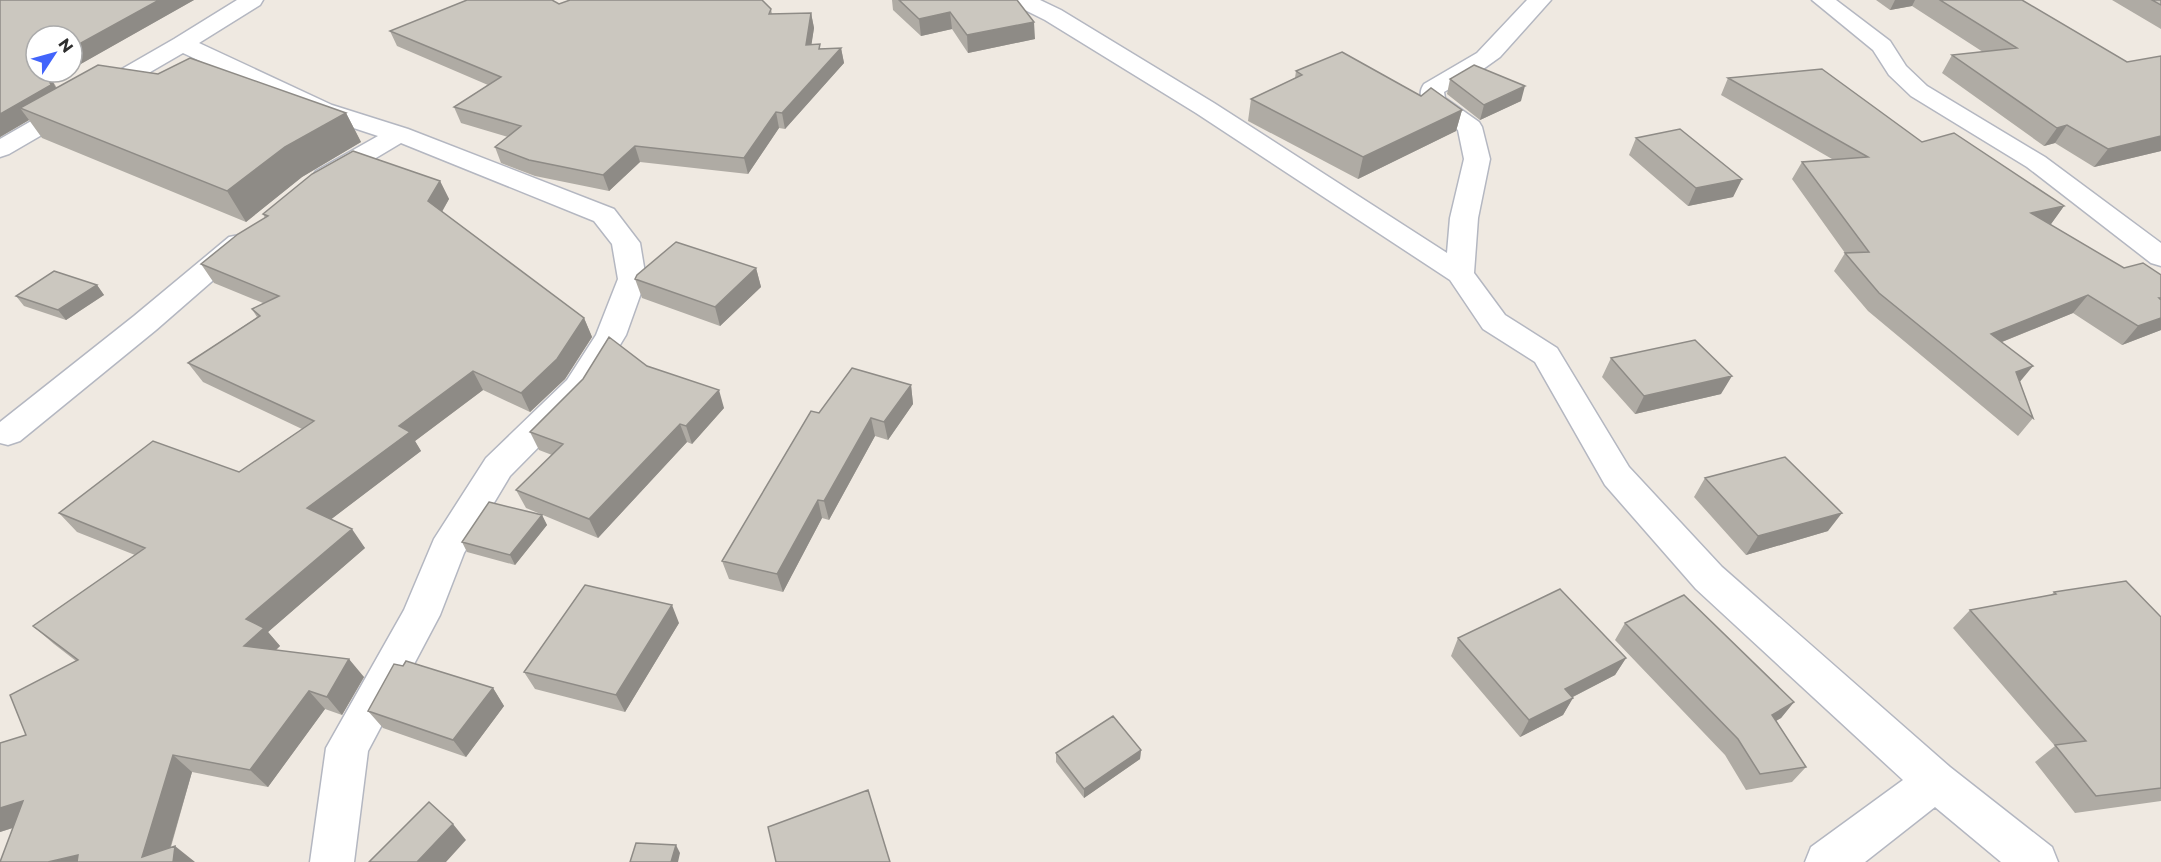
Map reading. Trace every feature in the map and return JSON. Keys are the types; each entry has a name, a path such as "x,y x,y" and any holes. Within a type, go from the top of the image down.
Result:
{"street":[{"path":"0,149 183,44 252,0"},
{"path":"1023,0 1053,15 1205,108 1460,274 1494,322 1546,355 1617,476 1709,578 1935,781 2036,862"},
{"path":"1460,274 1464,218 1477,159 1470,127 1433,101 1432,89 1455,77 1492,51 1526,12 1540,0"},
{"path":"1823,0 1882,46 1897,70 1919,91 2036,162 2161,257"},
{"path":"183,44 323,110 399,134 604,215 626,243 632,279 611,335 578,388 498,468 447,549 421,615 347,748 332,862"},
{"path":"303,192 399,134"},
{"path":"8,433 145,323 258,227"},
{"path":"1827,862 1834,859 1935,781"}],"building":[{"path":"0,0 159,0 84,41 84,24 24,24 24,84 51,85 0,114"},
{"path":"467,0 552,0 559,4 570,0 762,0 771,9 769,14 811,13 806,45 820,44 819,49 841,48 782,113 776,112 744,158 635,146 603,175 529,160 495,147 521,126 454,107 501,77 390,31"},
{"path":"899,0 1017,0 1034,22 967,35 950,12 919,19"},
{"path":"1940,0 2022,0 2127,62 2161,56 2161,136 2108,149 2067,125 2057,128 1952,55 2017,48"},
{"path":"1342,52 1421,96 1431,88 1462,110 1363,157 1251,99 1302,75 1296,71"},
{"path":"190,58 346,113 285,147 227,191 20,108 64,84 84,84 84,73 98,65 158,74"},
{"path":"1474,65 1525,86 1484,105 1450,79"},
{"path":"1822,69 1922,142 1954,133 2064,206 2031,213 2124,268 2143,263 2161,275 2161,298 2159,298 2161,318 2138,326 2088,295 1991,334 2033,366 2016,372 2033,418 1879,293 1845,253 1869,252 1802,162 1868,157 1728,78"},
{"path":"1680,129 1742,179 1696,188 1636,138"},
{"path":"353,151 440,181 428,201 584,318 557,359 521,393 473,371 399,426 410,432 307,508 352,529 246,619 264,628 244,646 349,659 327,697 309,691 250,770 173,755 142,857 175,846 173,862 77,862 78,855 48,862 0,862 23,801 0,808 0,743 26,735 10,695 78,660 33,626 145,548 59,513 153,441 239,472 314,421 188,363 260,316 252,309 279,296 201,264 238,234 268,216 263,214 312,174"},
{"path":"676,242 756,268 715,307 635,279"},
{"path":"54,271 97,285 58,310 16,296"},
{"path":"609,337 647,366 719,390 686,426 680,424 589,519 516,490 563,444 530,432 583,379"},
{"path":"1695,340 1732,376 1644,396 1611,358"},
{"path":"852,368 911,385 884,422 871,418 824,501 818,500 777,574 722,561 811,411 819,413"},
{"path":"1785,457 1842,513 1758,536 1705,478"},
{"path":"489,502 542,515 510,555 462,542"},
{"path":"2126,581 2161,617 2161,788 2096,796 2055,745 2086,741 1970,610 2056,594 2054,592"},
{"path":"585,585 672,605 616,695 524,672"},
{"path":"1560,589 1626,658 1565,689 1573,698 1529,720 1458,638"},
{"path":"1684,595 1794,702 1772,715 1806,767 1760,774 1738,739 1625,623"},
{"path":"406,661 493,688 453,740 368,711 394,664 403,666"},
{"path":"1113,716 1141,750 1084,789 1056,753"},
{"path":"868,790 890,862 776,862 768,827"},
{"path":"429,802 453,824 417,862 369,862"},
{"path":"636,843 676,845 671,862 630,862"}]}
